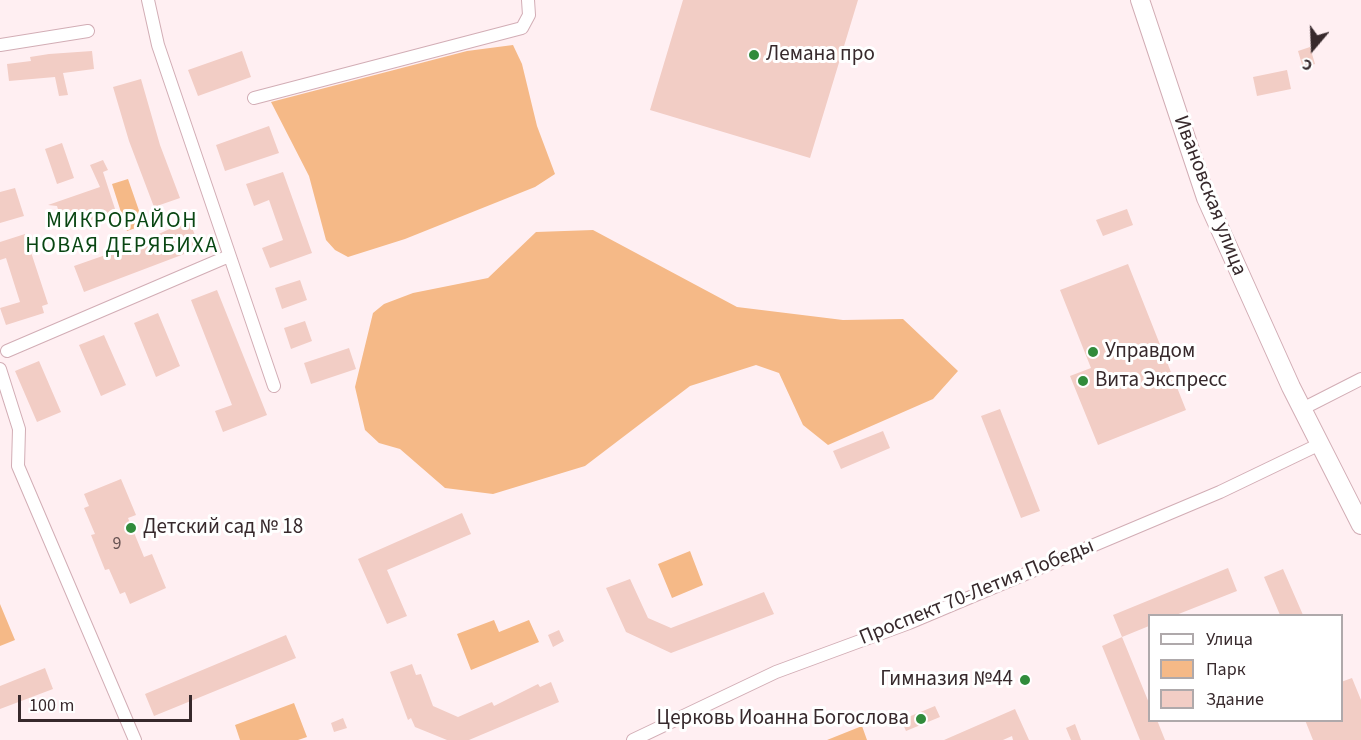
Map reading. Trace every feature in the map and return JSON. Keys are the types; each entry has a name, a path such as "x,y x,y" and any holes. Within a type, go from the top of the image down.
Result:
{"main road":[{"name":"Ивановская улица","path":"1140,0 1206,198 1293,386"},
{"path":"1151,0 1178,101 1210,193 1293,386 1361,506"},
{"path":"1293,386 1324,442 1361,525"}],"street":[{"path":"148,0 158,45 274,386"},
{"path":"254,98 522,28 529,15 528,0"},
{"path":"0,45 88,31"},
{"path":"8,351 230,255"},
{"path":"0,369 19,429 18,466 135,740"},
{"path":"1306,407 1361,379"},
{"name":"Проспект 70-Летия Победы","path":"633,740 776,672 909,623 1220,492 1324,442"}],"green space":[{"path":"513,45 522,64 537,126 555,174 535,187 405,239 348,257 335,250 326,240 309,176 271,102 467,51"},
{"path":"128,179 144,225 127,231 112,184"},
{"path":"593,230 737,307 843,320 903,319 958,371 933,399 828,445 803,425 779,373 756,365 690,386 585,466 493,494 445,488 400,449 379,443 365,430 355,387 373,313 384,304 413,293 488,278 536,232"},
{"path":"690,551 703,585 672,598 658,564"},
{"path":"0,604 15,640 0,646"},
{"path":"494,620 499,632 529,620 539,642 471,670 457,634"},
{"path":"294,703 307,737 298,740 240,740 235,725"},
{"path":"862,726 867,740 827,740"}],"building":[{"name":"Лемана про","path":"683,0 858,0 810,158 650,110"},
{"path":"1310,47 1315,64 1303,68 1298,51"},
{"path":"92,51 94,69 63,73 68,95 59,96 55,77 9,81 7,64 31,61 30,57 49,54"},
{"path":"242,51 251,77 198,96 188,70"},
{"path":"1287,70 1291,89 1257,96 1253,77"},
{"path":"141,79 160,145 180,198 154,207 129,141 113,87"},
{"path":"269,126 279,153 225,171 216,145"},
{"path":"62,143 74,178 57,184 45,149"},
{"path":"103,160 108,170 103,172 116,212 64,229 57,206 48,205 100,187 90,165"},
{"path":"283,172 312,253 270,268 262,248 283,240 269,200 254,206 246,184"},
{"path":"15,188 24,216 0,223 0,192"},
{"path":"1127,209 1133,225 1103,236 1096,220"},
{"path":"189,220 200,248 84,292 74,266 137,244"},
{"path":"25,234 48,304 42,306 44,313 6,325 0,308 20,302 6,258 0,260 0,242"},
{"path":"1128,264 1186,410 1098,445 1070,376 1091,368 1060,290"},
{"path":"300,280 307,300 282,309 275,288"},
{"path":"217,290 267,415 223,432 215,411 232,405 191,300"},
{"path":"158,313 180,366 156,377 134,323"},
{"path":"305,321 312,341 291,349 284,328"},
{"path":"104,335 126,385 101,396 79,345"},
{"path":"349,348 356,369 311,384 304,363"},
{"path":"39,361 61,412 37,422 15,371"},
{"path":"1000,409 1040,511 1021,518 981,416"},
{"path":"883,431 890,448 841,469 833,451"},
{"path":"121,479 136,515 128,518 144,557 152,554 166,588 130,604 125,592 120,594 109,569 105,570 91,535 95,534 84,508 89,506 84,494"},
{"path":"462,513 471,534 387,570 407,616 387,624 358,559"},
{"path":"1228,568 1237,591 1179,614 1148,614 1148,626 1122,637 1113,615"},
{"path":"1283,569 1303,614 1280,614 1264,577"},
{"path":"630,579 648,618 671,628 764,592 774,614 671,653 626,632 606,588"},
{"path":"559,630 564,641 553,647 548,635"},
{"path":"286,635 296,658 154,716 145,694"},
{"path":"1122,637 1148,701 1148,722 1158,722 1165,740 1140,740 1102,646"},
{"path":"412,664 416,675 421,674 433,706 458,717 492,702 494,706 538,684 540,687 551,682 559,702 469,740 447,740 415,727 411,718 408,720 390,672"},
{"path":"45,668 53,689 0,709 0,686"},
{"path":"1352,678 1361,700 1361,740 1313,740 1306,722 1343,722 1343,681"},
{"name":"Церковь Иоанна Богослова","path":"935,706 940,717 906,731 901,720"},
{"path":"1015,709 1029,740 1013,740 1012,736 1003,740 944,740"},
{"path":"343,718 347,728 334,732 331,723"},
{"path":"1075,724 1081,740 1071,740 1066,728"}],"place":[{"name":"Лемана про","path":"754,55"},
{"name":"Управдом","path":"1093,352"},
{"name":"Вита Экспресс","path":"1083,381"},
{"name":"Детский сад № 18","path":"131,528"},
{"name":"Гимназия №44","path":"1025,680"},
{"name":"Церковь Иоанна Богослова","path":"921,719"}],"district":[{"name":"МИКРОРАЙОН НОВАЯ ДЕРЯБИХА","path":"122,234"}]}
